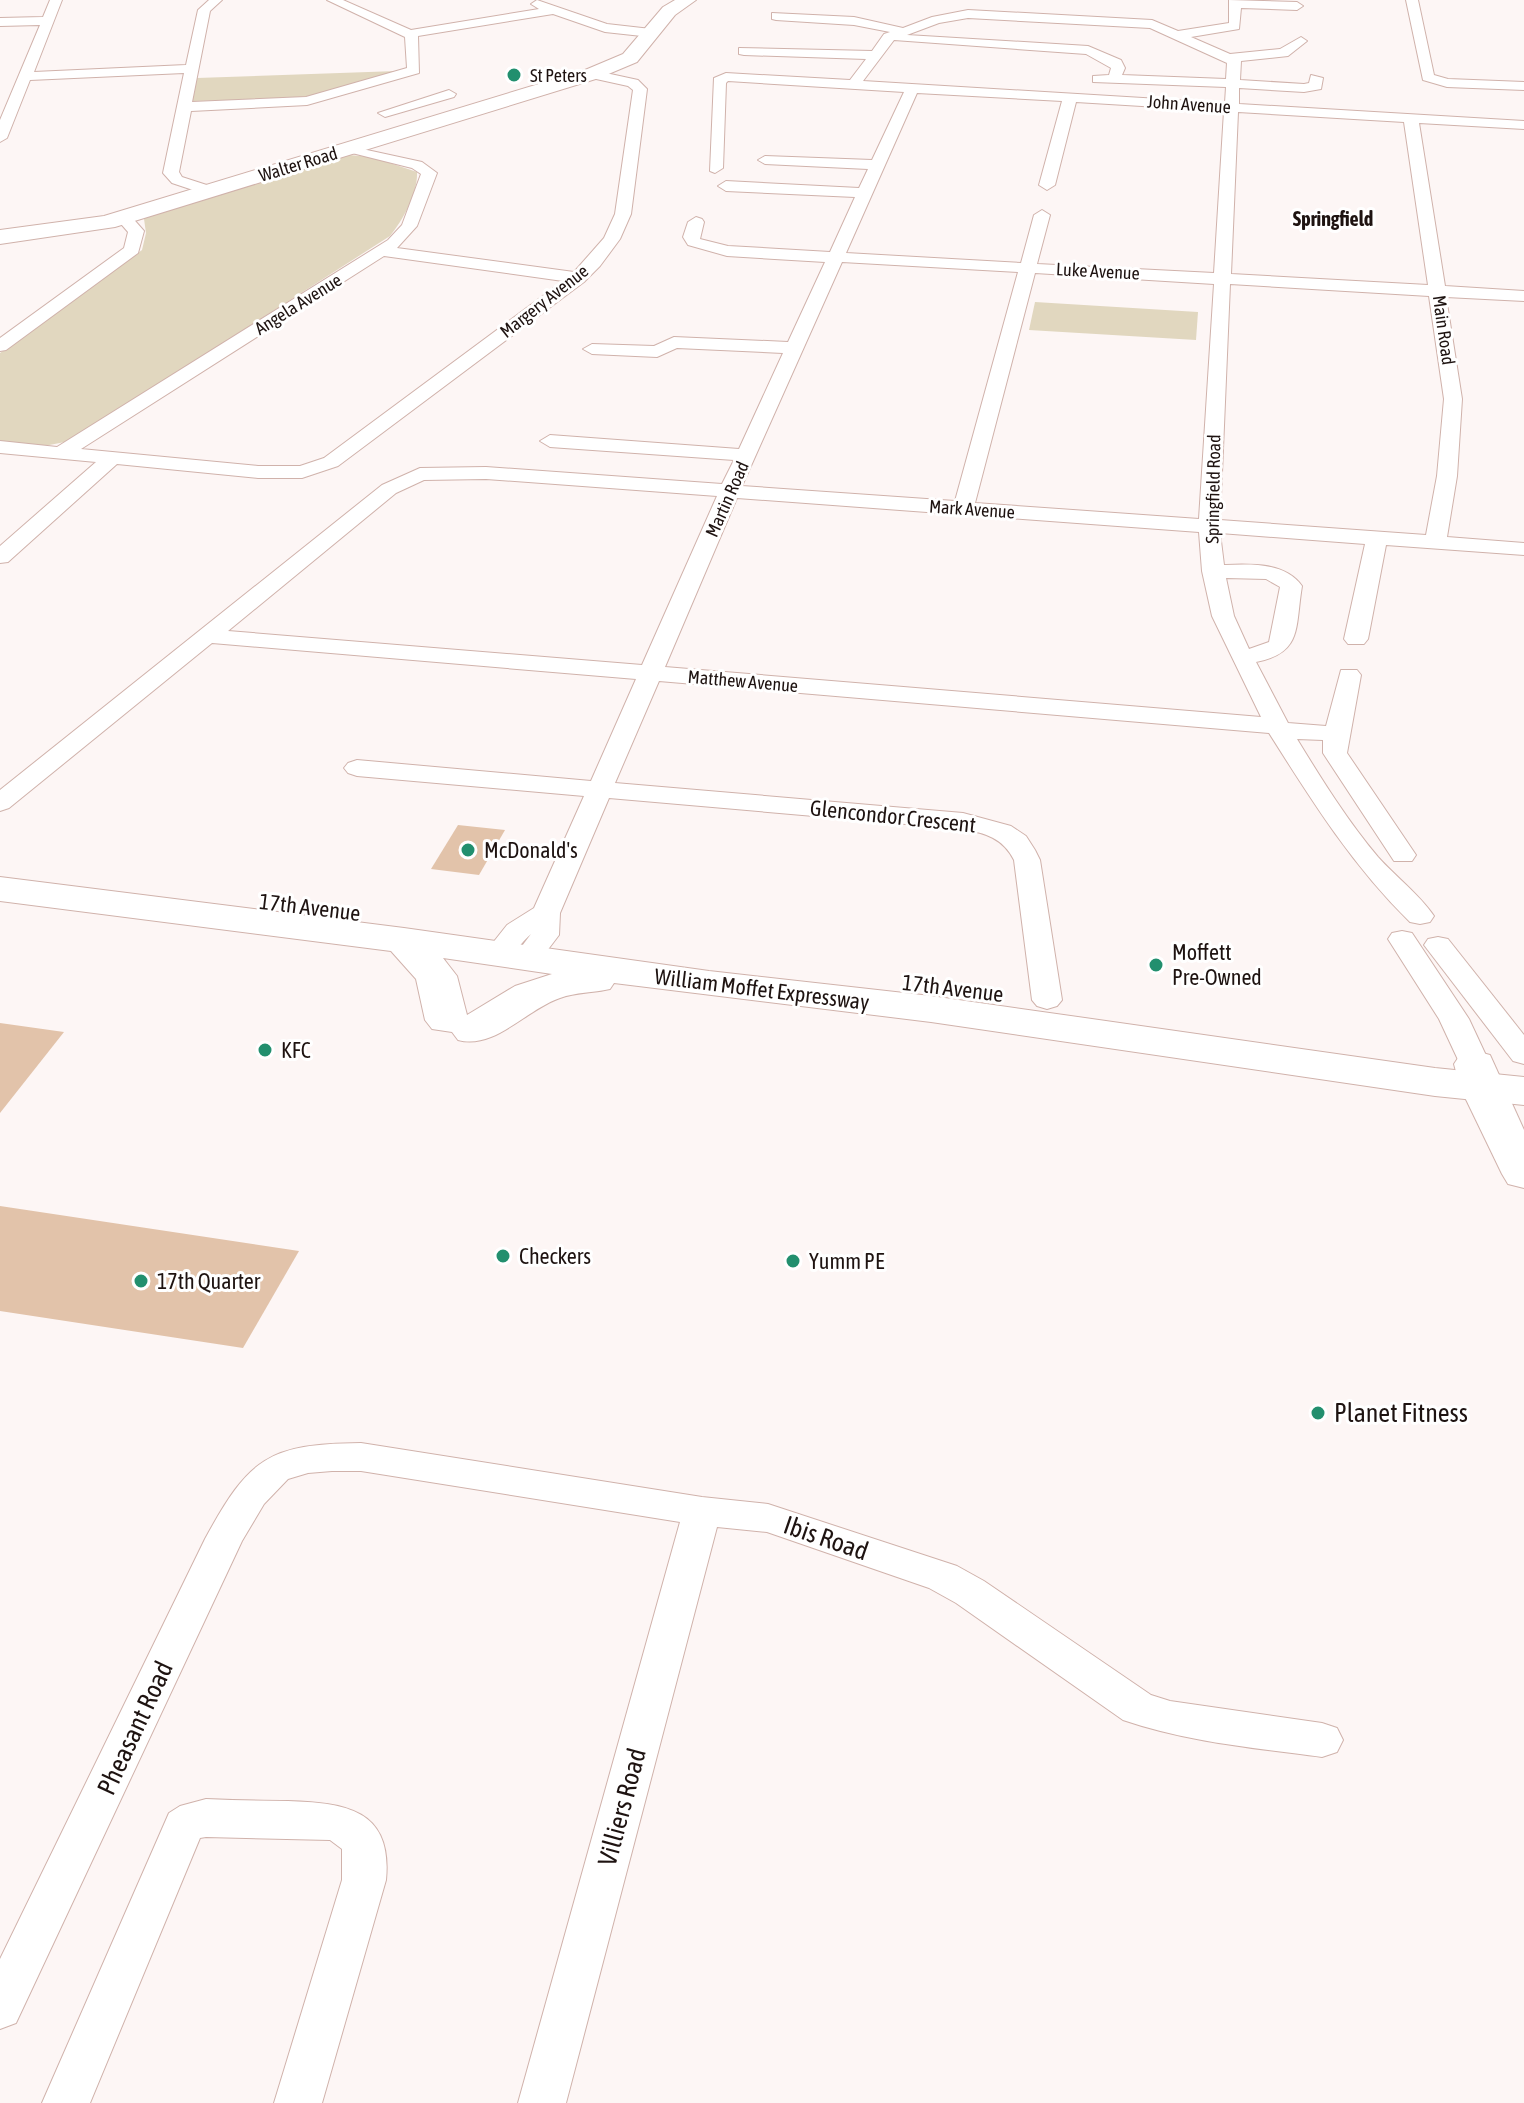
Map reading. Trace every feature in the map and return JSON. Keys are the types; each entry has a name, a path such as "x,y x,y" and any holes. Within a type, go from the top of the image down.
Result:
{"main road":[{"name":"17th Avenue","path":"0,871 1047,1000 1478,1075 1524,1070"},
{"name":"William Moffet Expressway","path":"0,889 404,940 527,938 709,984 1478,1075 1524,1091"},
{"path":"404,940 436,976 460,1025 554,984 617,979 709,984"}],"street":[{"path":"0,138 56,0"},
{"path":"211,191 177,180 171,173 204,10 216,0"},
{"path":"333,0 410,34 553,10"},
{"path":"527,0 605,28 651,33"},
{"name":"Walter Road","path":"0,237 115,219 592,74 630,58 669,11 687,0"},
{"path":"1412,0 1428,77 1447,83 1524,86"},
{"path":"1178,35 1234,27 1235,2 1297,6"},
{"path":"854,84 889,37 948,16 987,7 1144,23 1230,58 1283,53 1301,41"},
{"path":"776,16 854,21 902,31"},
{"path":"0,22 49,21"},
{"path":"183,107 307,101 359,88 414,70 413,39 410,34"},
{"path":"889,37 1088,50 1116,63 1118,68 1114,79"},
{"path":"744,51 874,55"},
{"name":"Springfield Road","path":"1230,58 1235,64 1230,107 1209,526 1213,571 1223,618 1278,728 1406,927 1454,1019 1478,1075"},
{"path":"27,76 191,69"},
{"name":"Margery Avenue","path":"110,460 258,472 302,472 331,462 578,278 612,239 623,214 640,89 633,83 592,74"},
{"name":"John Avenue","path":"715,168 721,78 1230,107 1412,125 1524,125"},
{"path":"1085,78 1308,88 1316,86 1316,78"},
{"name":"Martin Road","path":"527,938 601,789 730,490 913,87"},
{"path":"359,88 383,94"},
{"path":"385,113 449,94"},
{"path":"1047,185 1070,97"},
{"path":"417,103 460,114"},
{"path":"1412,125 1524,139"},
{"name":"Main Road","path":"1412,125 1438,291 1454,422 1435,542"},
{"name":"Angela Avenue","path":"62,452 403,235 429,173 417,165 349,148"},
{"path":"765,160 878,165"},
{"path":"726,186 865,193"},
{"path":"963,509 1028,267 1040,248 1042,215"},
{"path":"0,346 132,250 134,237 115,219"},
{"name":"Luke Avenue","path":"696,222 691,237 701,246 727,251 1524,296"},
{"path":"954,263 959,245"},
{"path":"382,251 578,278"},
{"path":"1046,286 1147,291 1149,274"},
{"path":"592,349 657,352 674,342 795,348"},
{"path":"550,441 746,455"},
{"path":"0,447 110,460"},
{"path":"0,557 110,460"},
{"name":"Mark Avenue","path":"209,636 389,489 420,474 486,473 1524,549"},
{"path":"1356,639 1377,538"},
{"path":"1213,571 1271,574 1282,577 1291,586 1280,645 1271,652 1242,657"},
{"path":"0,803 209,636"},
{"name":"Matthew Avenue","path":"209,636 1336,734"},
{"path":"1349,675 1335,753 1403,855"},
{"name":"Glencondor Crescent","path":"357,768 963,821 1010,834 1021,845 1027,860 1047,1000"},
{"path":"1406,927 1420,945 1438,945 1524,1055"},
{"path":"1478,1075 1524,1174"},
{"name":"Ibis Road","path":"288,1462 310,1458 361,1457 702,1511 768,1518 943,1577 970,1592 1094,1679 1152,1714 1322,1740"},
{"name":"Pheasant Road","path":"0,2008 224,1539 253,1488 266,1475 288,1462"},
{"name":"Villiers Road","path":"542,2103 702,1511"},
{"path":"66,2103 184,1826 195,1819 206,1818 331,1821 345,1825 358,1835 367,1855 364,1880 298,2103"}],"shaded area":[{"path":"402,73 293,100 192,101 197,78"},
{"path":"349,155 372,157 417,172 409,206 390,236 70,441 39,447 0,443 0,353 142,250 146,233 144,219 150,214"},
{"path":"1035,302 1198,312 1196,340 1029,330"}],"building":[{"name":"McDonald's","path":"458,825 505,830 479,875 431,869"},
{"path":"0,1023 64,1032 0,1113"},
{"name":"17th Quarter","path":"0,1206 299,1251 243,1348 0,1311"}],"place":[{"name":"St Peters","path":"514,75"},
{"name":"McDonald's","path":"468,850"},
{"name":"Moffett Pre-Owned","path":"1156,965"},
{"name":"KFC","path":"265,1050"},
{"name":"Checkers","path":"503,1256"},
{"name":"Yumm PE","path":"793,1261"},
{"name":"17th Quarter","path":"141,1281"},
{"name":"Planet Fitness","path":"1318,1413"}],"district":[{"name":"Springfield","path":"1333,218"}]}
